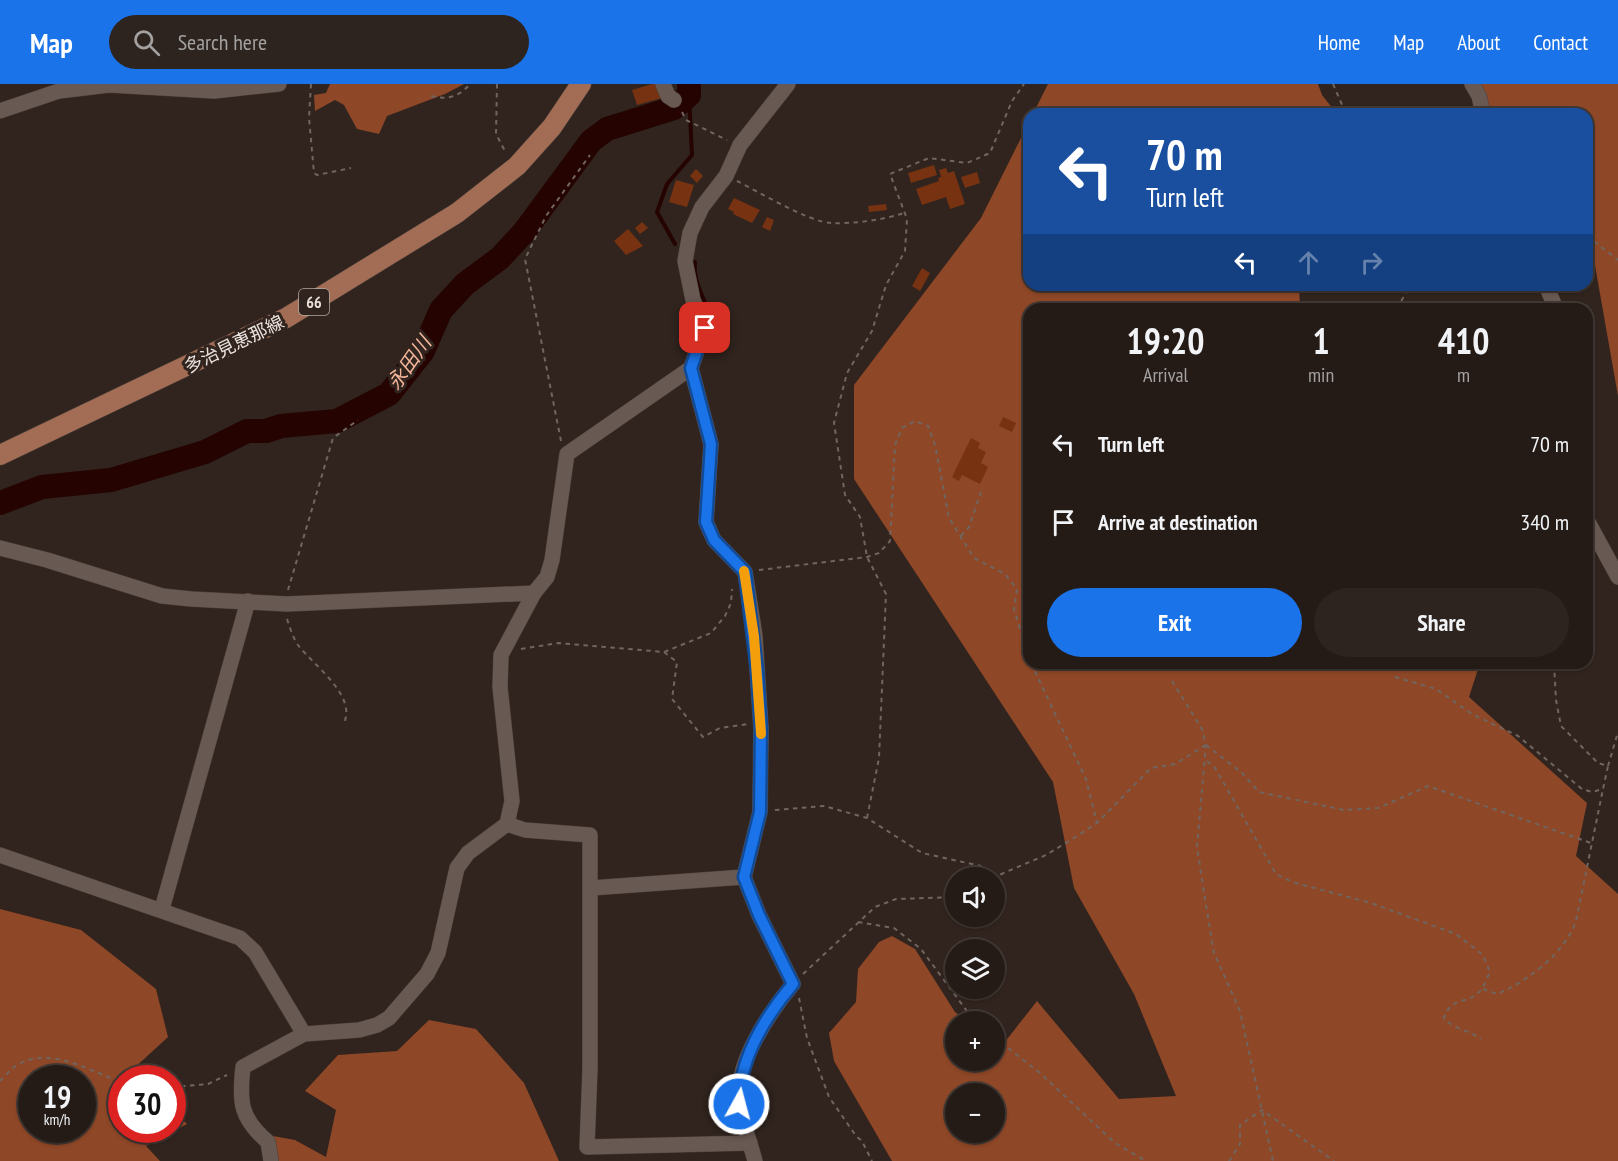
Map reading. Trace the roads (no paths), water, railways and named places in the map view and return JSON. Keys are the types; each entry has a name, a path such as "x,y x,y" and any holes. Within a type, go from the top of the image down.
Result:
{"main road":[{"name":"多治見恵那線","path":"0,455 286,318 457,213 517,166 552,127 581,84"}],"street":[{"path":"0,111 59,91 109,85 214,91 279,84"},
{"path":"663,84 668,96 678,106"},
{"path":"755,1161 739,1104 739,1090 748,1057 772,1009 793,984 759,915 744,877 760,812 760,723 754,636 745,576 714,540 706,522 711,444 691,368 705,328 693,300 685,261 690,233 702,207 726,176 740,146 788,84"},
{"path":"1472,84 1479,96 1482,108"},
{"path":"271,1161 268,1142 251,1128 239,1098 243,1067 304,1034 359,1030 377,1025 400,1007 428,974 438,953 457,868 468,853 507,824 512,801 500,687 501,655 534,593 547,578 552,560 567,454 691,368"},
{"path":"1593,531 1618,577"},
{"path":"0,548 47,560 162,596 285,603 534,593"},
{"path":"162,909 248,601"},
{"path":"507,824 525,830 590,835 587,1147 750,1143"},
{"path":"0,855 224,930 248,943 304,1034"},
{"path":"591,888 744,877"}],"waterway":[{"name":"永田川","path":"0,503 42,487 111,480 205,452 247,431 266,431 281,426 337,421 389,394 423,351 441,310 465,284 500,258 524,232 591,141 607,129 674,108 689,95 689,84"},
{"path":"675,244 657,212 667,184 692,155 689,95"},
{"path":"695,262 697,281 717,337 702,354"}]}
